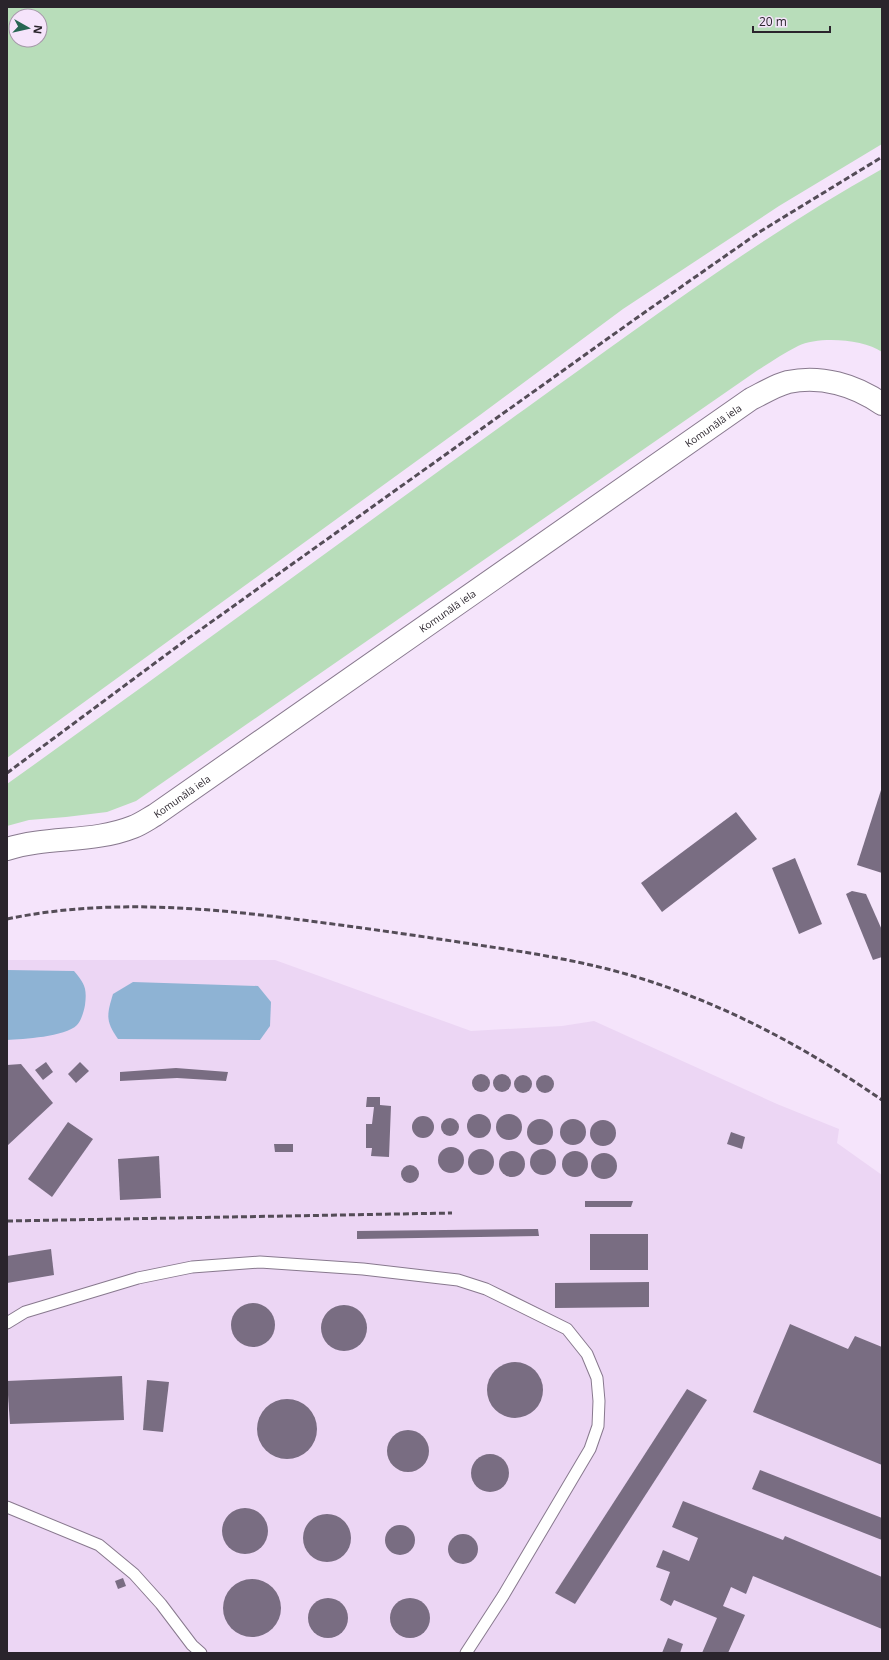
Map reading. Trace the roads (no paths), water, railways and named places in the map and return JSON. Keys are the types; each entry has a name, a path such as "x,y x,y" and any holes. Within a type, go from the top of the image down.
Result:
{"street":[{"name":"Komunālā iela","path":"7,849 22,844 113,833 134,827 154,815 752,398 787,382 808,379 828,381 848,386 868,394 882,404"}],"lane":[{"path":"7,1322 26,1312 138,1278 192,1267 260,1262 363,1269 458,1280 486,1289 567,1329 587,1354 598,1378 598,1426 590,1449 503,1596 466,1653"},
{"path":"7,1507 99,1546 134,1574 161,1604 192,1645 201,1653"}],"water":[{"path":"7,970 74,971 81,979 86,994 84,1010 77,1025 71,1029 54,1035 7,1040"},
{"path":"133,982 258,986 271,1002 270,1026 260,1040 118,1039 111,1027 108,1017 111,1001 113,994"}],"railway":[{"path":"7,773 186,640 638,317 761,231 882,157"},
{"path":"7,919 48,912 90,908 131,907 215,910 380,930 515,951 600,967 666,987 731,1013 762,1028 823,1062 882,1100"},
{"path":"7,1221 452,1213"}]}
